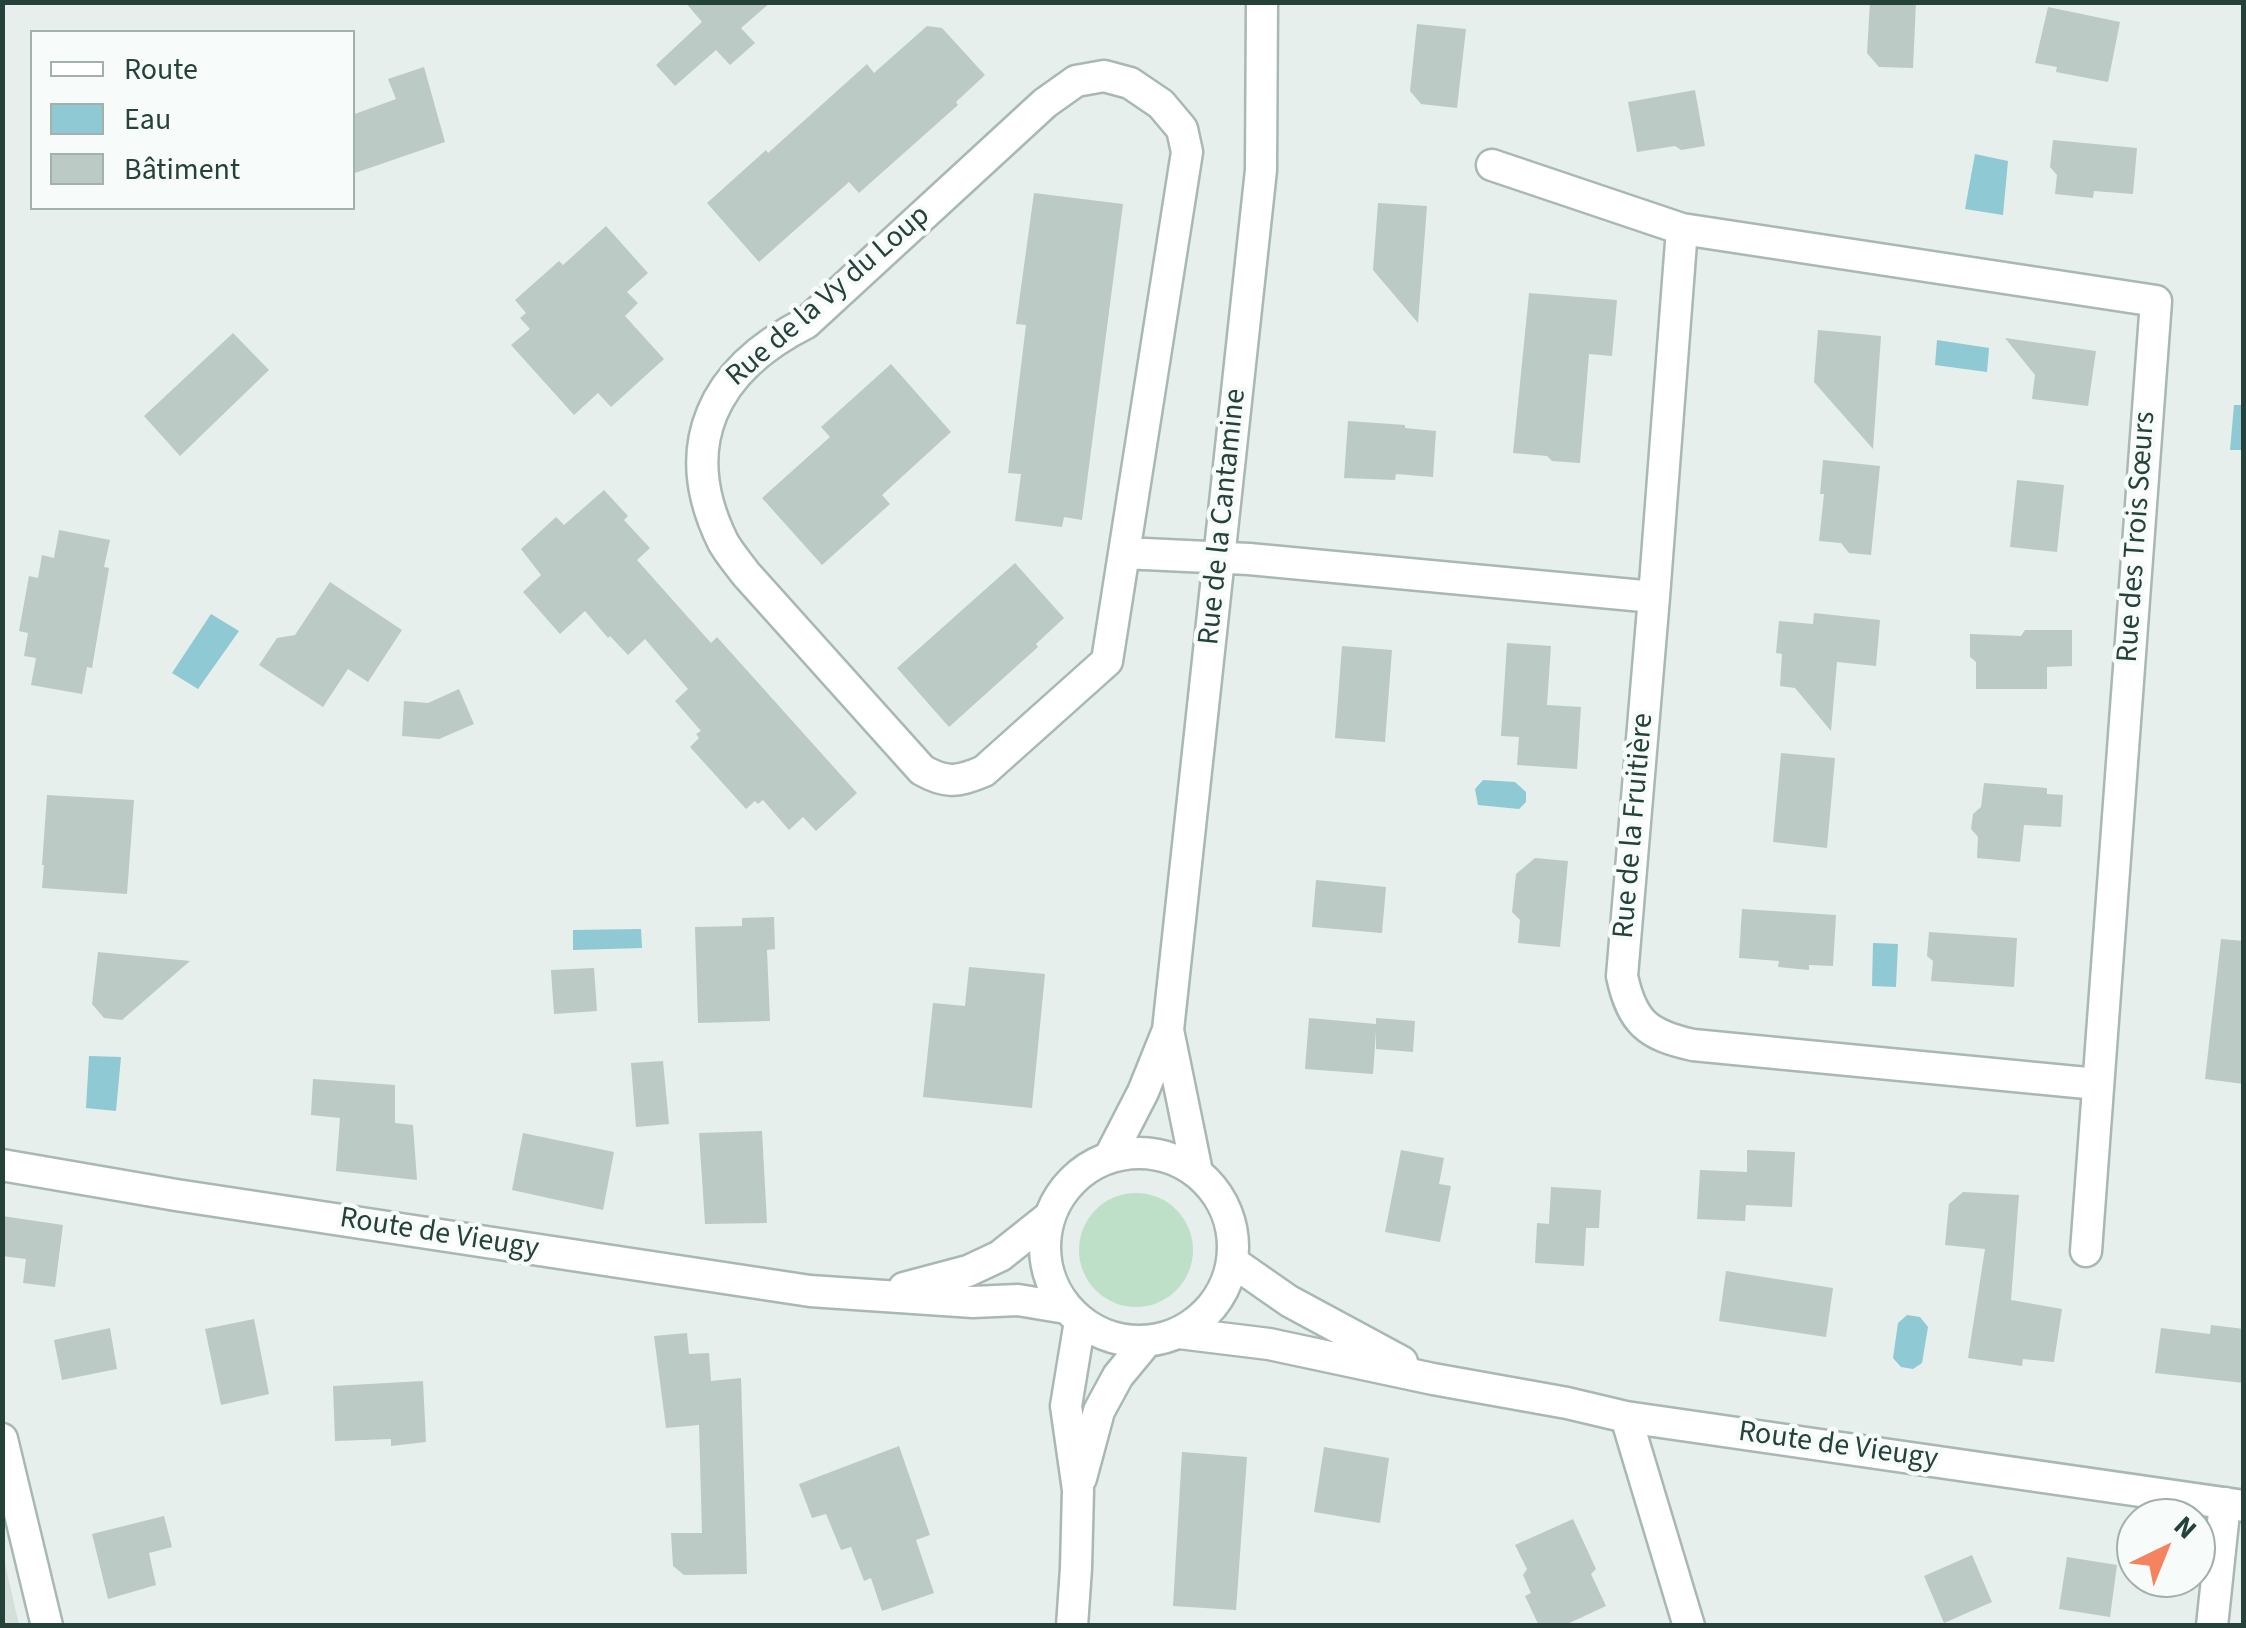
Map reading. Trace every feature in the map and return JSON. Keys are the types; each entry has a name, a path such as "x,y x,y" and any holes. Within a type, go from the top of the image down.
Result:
{"street":[{"name":"Rue de la Cantamine","path":"1109,1158 1143,1092 1168,1030 1261,170 1262,2"},
{"name":"Rue de la Vy du Loup","path":"1104,76 1130,83 1161,104 1182,129 1187,152 1124,554 1107,661 984,771 962,780 937,778 922,770 746,574 724,544 701,473 705,430 719,395 743,365 777,338 806,323 1045,103 1076,81 1104,76"},
{"name":"Rue des Trois Sœurs","path":"1492,165 1682,229 2156,301 2086,1251"},
{"path":"1124,554 1220,557 1654,597 1682,229"},
{"name":"Rue de la Fruitière","path":"1654,597 1622,976 1628,1004 1645,1026 1665,1039 1694,1046 2097,1084"},
{"name":"Rue de la Cantamine","path":"1168,1030 1197,1172"},
{"path":"1139,1152 1170,1158 1197,1172 1227,1212 1233,1237 1232,1262 1223,1292 1204,1316 1179,1333 1148,1341 1119,1340 1093,1330 1073,1315 1052,1284 1044,1251 1049,1217 1061,1194 1078,1175 1109,1158 1139,1152"},
{"name":"Route de Vieugy","path":"2,1165 810,1291 973,1302 1018,1300 1073,1315"},
{"name":"Route de Vieugy","path":"877,1295 968,1271 1000,1256 1049,1217"},
{"name":"Route de Vieugy","path":"1232,1262 1288,1301 1433,1379"},
{"path":"1072,1626 1078,1490 1066,1406 1073,1315"},
{"name":"Route de Vieugy","path":"1179,1333 1269,1344 1626,1417 2234,1504"},
{"path":"1078,1490 1099,1412 1118,1376 1148,1341"},
{"path":"1626,1417 1689,1626"},
{"path":"2,1439 47,1626"},
{"path":"2212,1626 2234,1504"}],"shaded area":[{"path":"3,1555 19,1625 3,1625"}],"green space":[{"path":"1136,1193 1158,1197 1177,1209 1189,1228 1193,1250 1189,1272 1177,1291 1158,1303 1136,1307 1114,1303 1095,1291 1083,1272 1079,1250 1083,1228 1095,1209 1114,1197"}],"water":[{"path":"1975,154 2008,161 2003,215 1965,209"},
{"path":"1937,340 1989,348 1987,372 1935,365"},
{"path":"2234,405 2243,405 2243,450 2230,450"},
{"path":"211,614 239,631 198,689 172,673"},
{"path":"1483,780 1515,782 1526,792 1526,802 1519,809 1478,805 1475,789"},
{"path":"641,929 642,948 573,950 573,930"},
{"path":"1873,943 1898,944 1896,987 1872,986"},
{"path":"89,1056 121,1057 116,1111 86,1108"},
{"path":"1907,1315 1920,1317 1928,1327 1922,1363 1913,1369 1901,1367 1893,1358 1898,1323"}],"building":[{"path":"685,2 771,2 741,28 755,43 730,65 716,50 675,86 656,65 702,22"},
{"path":"1870,2 1916,2 1913,68 1879,67 1867,53"},
{"path":"2048,7 2120,22 2108,82 2056,72 2057,67 2035,63"},
{"path":"1417,24 1466,29 1457,108 1421,104 1410,91"},
{"path":"927,26 942,28 985,75 956,102 958,105 859,193 849,182 759,262 707,203 867,64 874,73"},
{"path":"424,67 445,142 355,173 355,114 396,99 388,79"},
{"path":"1695,90 1705,146 1637,152 1628,102"},
{"path":"2053,140 2137,148 2133,194 2094,191 2093,198 2055,194 2057,175 2050,167"},
{"path":"1034,193 1123,204 1082,520 1064,517 1062,527 1015,521 1021,474 1008,473 1026,325 1016,324"},
{"path":"1378,203 1427,206 1418,323 1373,270"},
{"path":"606,226 648,273 627,292 638,303 625,316 664,359 611,407 598,393 574,415 511,345 530,329 520,318 526,313 515,300 559,261 563,265"},
{"path":"1529,293 1617,300 1612,356 1589,354 1580,463 1513,453"},
{"path":"1818,330 1881,336 1873,449 1814,382"},
{"path":"233,333 269,370 180,456 144,416"},
{"path":"2005,338 2096,351 2088,406 2032,399 2035,375"},
{"path":"891,364 951,432 882,495 890,504 822,565 762,498 830,437 821,427"},
{"path":"1348,421 1436,431 1433,477 1396,474 1395,480 1344,478"},
{"path":"1823,460 1880,466 1871,555 1849,553 1841,543 1819,541"},
{"path":"2017,480 2064,485 2057,552 2010,547"},
{"path":"604,490 650,548 637,560 711,643 717,637 857,793 816,831 803,817 789,830 763,800 746,809 690,747 701,731 675,701 688,689 645,639 628,655 585,611 560,634 523,592 541,575 521,549 556,517 564,525"},
{"path":"59,530 110,540 92,668 87,667 82,694 31,685 36,658 24,656 28,633 19,631 29,576 38,578 42,555 54,558"},
{"path":"1015,563 1064,618 1036,644 1038,647 949,727 897,668"},
{"path":"330,582 402,630 368,682 348,669 323,707 259,665 277,638 295,635"},
{"path":"1814,613 1880,620 1876,666 1837,662 1831,731 1795,688 1780,686 1782,654 1776,653 1779,621 1813,624"},
{"path":"2025,630 2072,630 2072,666 2047,667 2047,689 1976,689 1970,634 2021,636"},
{"path":"1507,643 1551,646 1547,705 1581,707 1577,769 1517,765 1519,737 1501,736"},
{"path":"1342,646 1392,650 1385,742 1335,738"},
{"path":"459,689 474,724 439,739 402,736 404,701 428,703"},
{"path":"1781,753 1835,758 1827,848 1773,842"},
{"path":"1984,783 2047,788 2047,794 2063,795 2061,827 2024,825 2020,862 1977,858 1978,837 1971,829 1973,814 1981,807"},
{"path":"47,795 134,800 127,894 42,888"},
{"path":"1535,858 1568,861 1560,947 1518,943 1520,920 1512,912 1516,874"},
{"path":"1316,880 1386,887 1382,933 1312,927"},
{"path":"1742,909 1836,915 1833,966 1809,965 1809,970 1778,967 1779,961 1739,958"},
{"path":"774,917 775,949 767,950 770,1021 698,1023 695,927 742,926 742,918"},
{"path":"1929,932 2017,938 2014,987 1931,981"},
{"path":"2221,939 2244,941 2244,1084 2205,1079"},
{"path":"98,952 190,961 122,1020 104,1018 92,1004"},
{"path":"969,967 1045,974 1032,1108 923,1097 933,1003 965,1006"},
{"path":"594,968 597,1011 554,1014 551,970"},
{"path":"1309,1018 1376,1024 1376,1018 1415,1021 1413,1052 1376,1049 1376,1031 1373,1074 1305,1069"},
{"path":"663,1061 669,1124 636,1127 631,1063"},
{"path":"313,1079 395,1085 395,1123 413,1125 417,1180 336,1171 340,1118 311,1115"},
{"path":"762,1131 767,1223 705,1224 699,1133"},
{"path":"523,1133 614,1152 603,1210 512,1190"},
{"path":"1401,1150 1444,1158 1439,1184 1451,1186 1440,1242 1385,1232"},
{"path":"1747,1150 1795,1152 1792,1207 1746,1205 1745,1221 1697,1219 1700,1170 1747,1172"},
{"path":"1551,1187 1601,1190 1599,1228 1586,1228 1584,1266 1535,1263 1537,1223 1549,1224"},
{"path":"1963,1192 2019,1195 2011,1300 2062,1309 2054,1362 2023,1359 2022,1366 1968,1358 1985,1249 1945,1245 1949,1204"},
{"path":"2,1216 63,1225 55,1287 23,1283 26,1259 2,1256"},
{"path":"1726,1271 1833,1288 1826,1337 1719,1321"},
{"path":"254,1319 269,1394 221,1405 205,1329"},
{"path":"2211,1325 2244,1329 2244,1383 2155,1373 2161,1328 2210,1334"},
{"path":"110,1328 117,1369 62,1380 54,1340"},
{"path":"687,1333 689,1354 709,1353 711,1381 741,1378 747,1574 684,1575 673,1566 671,1533 702,1533 699,1425 666,1428 654,1336"},
{"path":"423,1381 426,1442 391,1446 391,1439 335,1441 333,1386"},
{"path":"899,1446 930,1535 916,1540 934,1593 882,1611 871,1578 864,1581 851,1547 841,1550 826,1514 812,1518 799,1484"},
{"path":"1324,1447 1389,1458 1380,1523 1314,1512"},
{"path":"1182,1452 1247,1457 1236,1610 1173,1606"},
{"path":"164,1516 172,1547 149,1553 156,1585 108,1599 92,1534"},
{"path":"1573,1519 1596,1569 1591,1574 1606,1606 1563,1626 1539,1626 1525,1596 1531,1593 1523,1575 1527,1569 1515,1545"},
{"path":"1972,1555 1992,1602 1944,1623 1924,1576"},
{"path":"2067,1557 2116,1565 2110,1617 2059,1609"}]}
